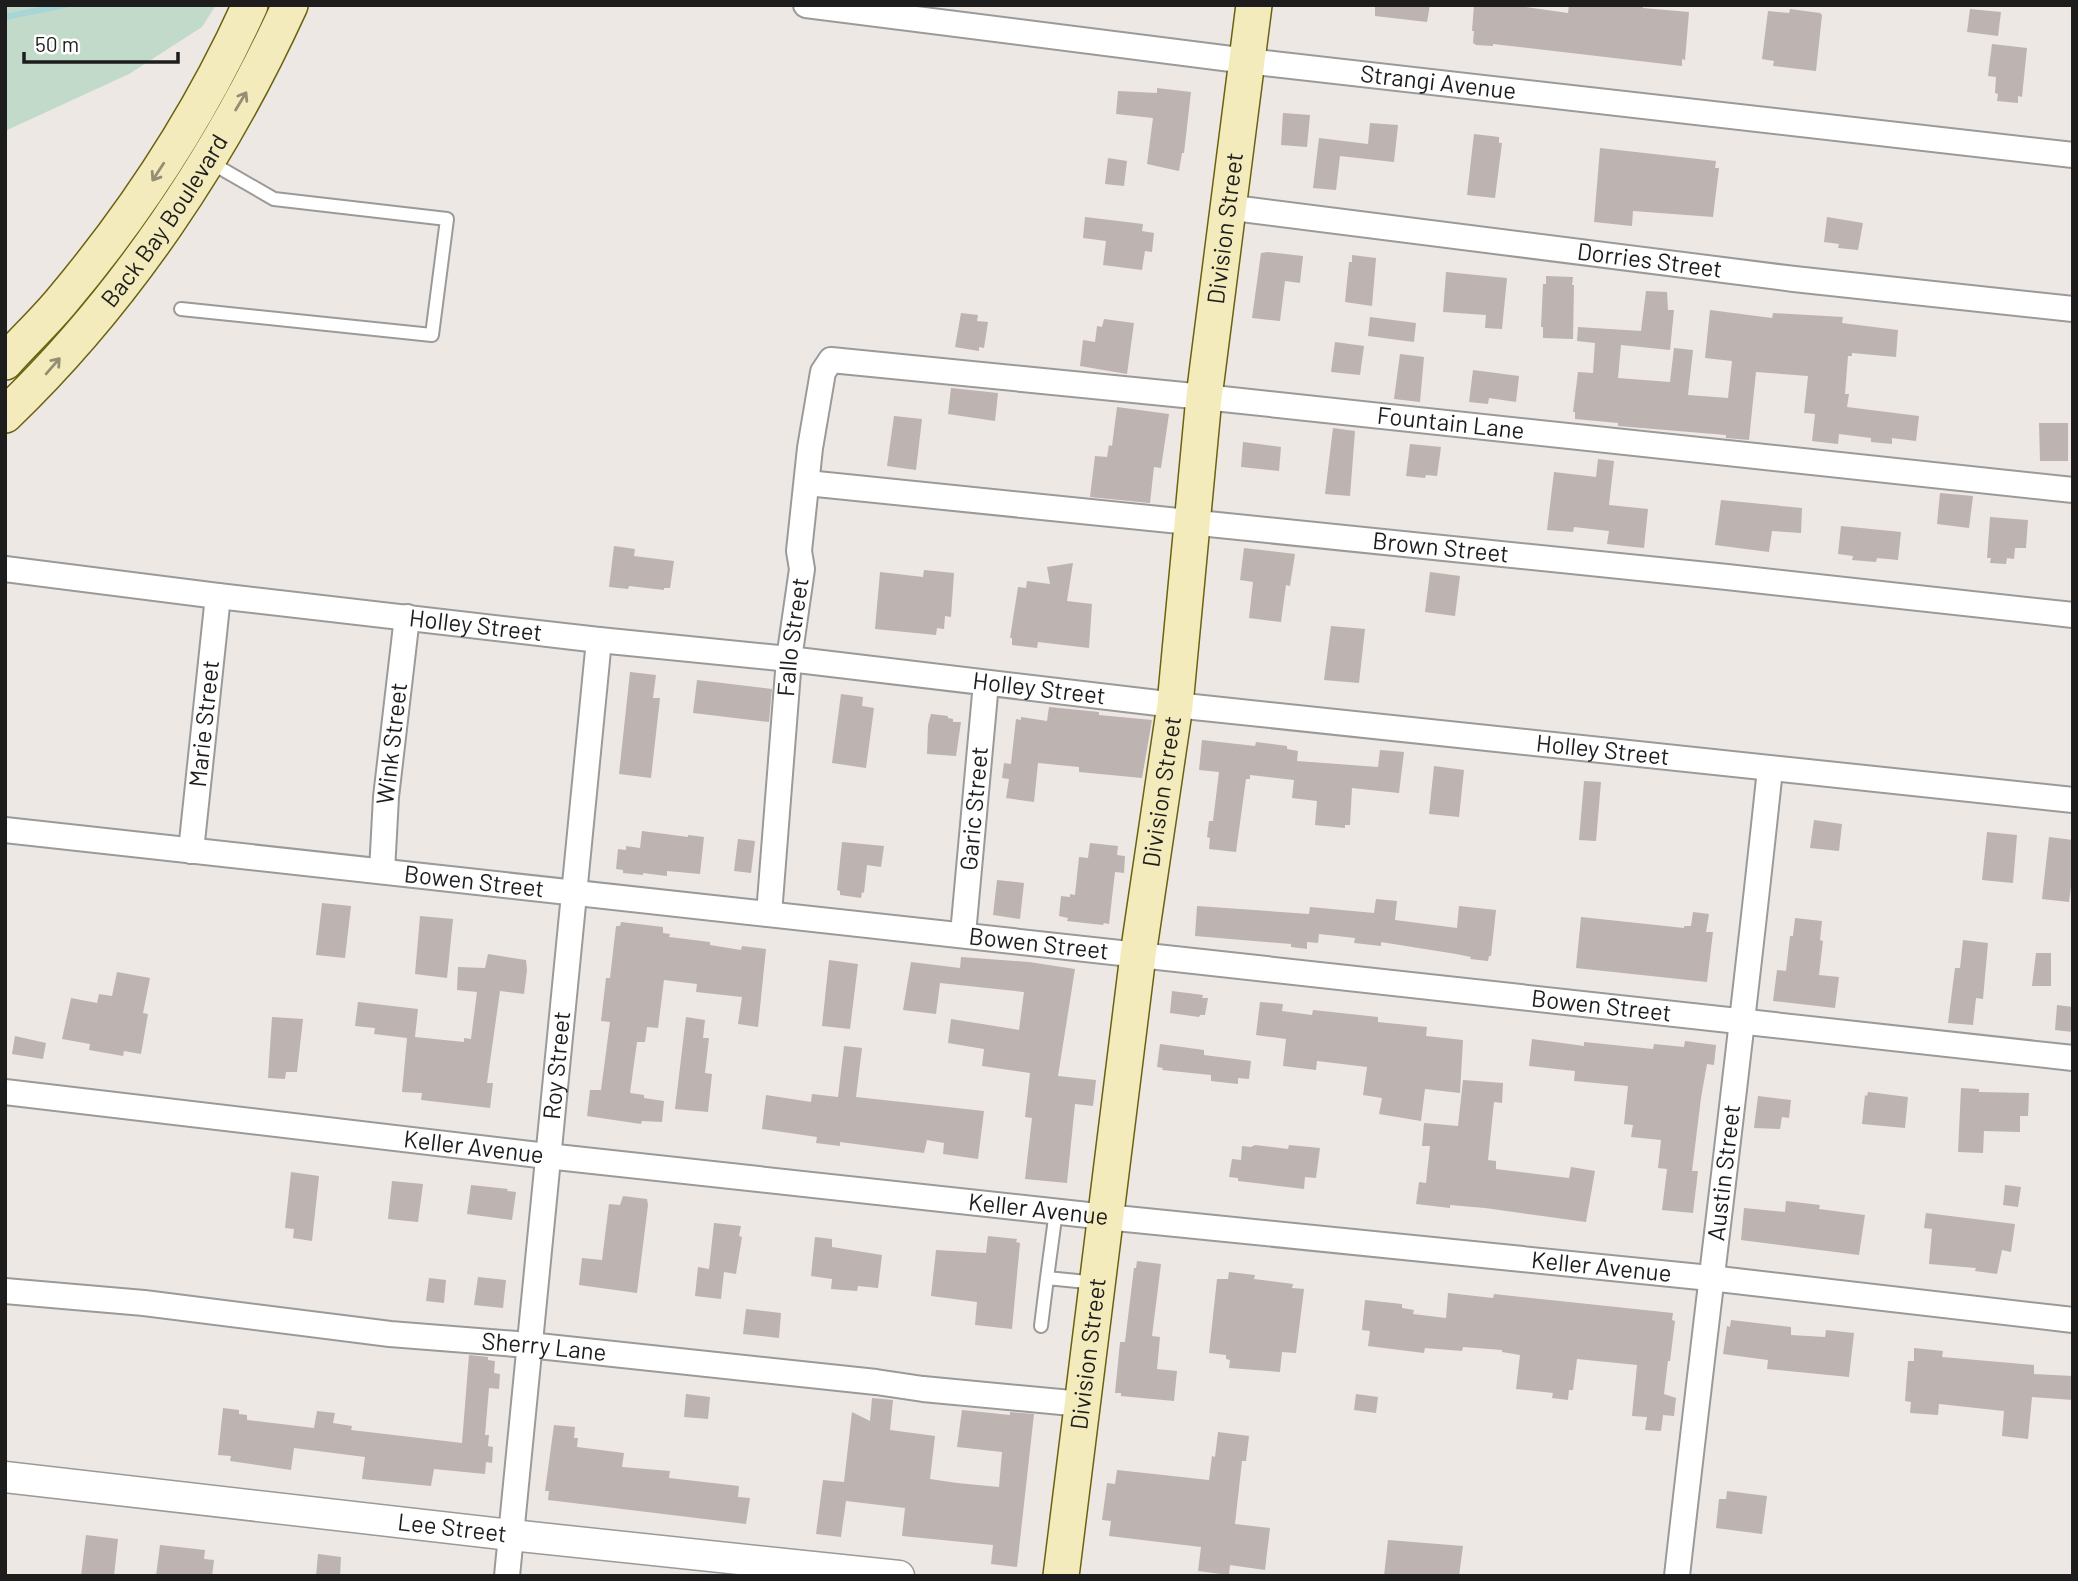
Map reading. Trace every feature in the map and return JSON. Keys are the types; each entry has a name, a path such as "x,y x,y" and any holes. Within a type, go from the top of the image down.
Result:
{"main road":[{"name":"Back Bay Boulevard","path":"5,415 37,384 94,319 189,190 191,151 250,5"},
{"name":"Back Bay Boulevard","path":"5,362 60,303 156,176 191,151 261,67 290,5"},
{"name":"Division Street","path":"1061,1576 1138,955 1175,705 1204,397 1226,207 1254,5"}],"street":[{"name":"Strangi Avenue","path":"806,5 1247,61 2073,155"},
{"name":"Dorries Street","path":"1226,207 1794,279 2073,309"},
{"name":"Fountain Lane","path":"828,362 839,360 1204,397 2073,490"},
{"name":"Fallo Street","path":"769,914 789,659 802,569 799,551 810,448 823,372 828,362"},
{"name":"Brown Street","path":"807,483 1741,578 2073,615"},
{"name":"Holley Street","path":"5,569 218,596 1175,705 2073,800"},
{"name":"Marie Street","path":"191,851 218,596"},
{"name":"Wink Street","path":"382,871 386,797 407,617"},
{"name":"Roy Street","path":"507,1576 599,640"},
{"name":"Garic Street","path":"963,933 986,683"},
{"name":"Austin Street","path":"1677,1576 1710,1278 1746,996 1770,769"},
{"name":"Bowen Street","path":"5,830 963,933 1138,955 2073,1058"},
{"name":"Keller Avenue","path":"5,1093 1056,1212 1710,1278 2073,1320"},
{"name":"Sherry Lane","path":"5,1291 144,1303 390,1334 529,1345 1083,1404"},
{"name":"Lee Street","path":"5,1477 899,1576"}],"lane":[{"path":"181,309 432,335 447,219 274,199 191,151"},
{"path":"1041,1326 1056,1212"},
{"path":"1047,1278 1097,1283"}],"green space":[{"path":"5,5 216,5 202,27 129,74 5,131"}],"building":[{"path":"1375,5 1430,5 1427,22 1375,16"},
{"path":"1474,5 1511,5 1568,13 1569,5 1643,5 1643,8 1689,12 1685,60 1682,59 1682,66 1493,44 1476,45 1473,43 1472,31"},
{"path":"1790,9 1822,15 1816,71 1773,66 1774,61 1762,59 1768,11 1789,13"},
{"path":"1970,9 2001,12 1998,36 1967,32"},
{"path":"1992,44 2027,48 2022,97 2018,96 2018,103 1997,101 1996,77 1988,76"},
{"path":"1157,88 1191,92 1184,153 1179,171 1147,164 1153,118 1116,114 1118,91 1157,93"},
{"path":"1283,113 1310,115 1307,147 1281,145"},
{"path":"1370,123 1398,125 1394,162 1340,156 1336,190 1313,188 1319,138 1368,144"},
{"path":"1474,134 1499,137 1499,143 1502,143 1495,198 1467,195"},
{"path":"1600,148 1716,161 1715,168 1719,168 1713,217 1633,211 1632,226 1594,222"},
{"path":"1108,158 1127,161 1124,186 1105,184"},
{"path":"1085,217 1143,224 1142,231 1154,233 1152,252 1145,251 1142,270 1103,265 1106,241 1083,238"},
{"path":"1827,217 1863,223 1858,250 1838,248 1839,244 1824,242"},
{"path":"1261,253 1303,256 1300,283 1285,281 1280,321 1252,318"},
{"path":"1352,255 1376,258 1372,306 1345,302"},
{"path":"1446,272 1507,278 1502,329 1485,328 1486,315 1443,312"},
{"path":"1546,276 1573,277 1573,339 1543,338 1543,284 1546,284"},
{"path":"1646,291 1667,292 1668,310 1674,310 1670,350 1621,345 1618,378 1670,382 1674,348 1693,350 1688,395 1728,398 1732,361 1705,358 1710,310 1772,318 1773,313 1843,317 1842,323 1898,330 1896,357 1852,353 1852,356 1848,356 1845,394 1849,394 1847,407 1919,416 1916,441 1892,438 1892,444 1839,434 1838,444 1812,441 1815,414 1804,413 1808,376 1756,372 1749,440 1726,438 1726,435 1618,426 1618,423 1575,419 1573,412 1578,372 1593,373 1595,343 1577,341 1578,327 1641,331"},
{"path":"961,313 978,315 977,321 988,322 984,348 979,347 979,351 955,347"},
{"path":"1370,317 1416,323 1414,342 1368,336"},
{"path":"1104,319 1134,323 1127,374 1080,366 1083,340 1095,342 1097,326 1102,327"},
{"path":"1335,342 1364,346 1360,375 1331,372"},
{"path":"1400,354 1424,357 1420,402 1394,399"},
{"path":"1473,370 1519,376 1516,402 1489,398 1488,404 1469,402"},
{"path":"951,388 998,393 995,421 948,414"},
{"path":"1117,407 1169,414 1161,468 1154,467 1150,503 1090,497 1095,456 1107,457 1109,445 1112,446"},
{"path":"894,416 922,419 916,470 887,466"},
{"path":"2039,423 2068,423 2068,461 2040,461"},
{"path":"1333,428 1355,431 1350,496 1325,494"},
{"path":"1243,442 1281,447 1279,471 1241,467"},
{"path":"1410,444 1441,447 1437,476 1406,476"},
{"path":"1598,459 1614,461 1609,505 1648,509 1644,548 1607,544 1609,531 1574,527 1573,532 1547,530 1554,472 1596,477"},
{"path":"1940,493 1973,496 1969,528 1937,524"},
{"path":"1721,500 1802,508 1801,533 1772,531 1769,552 1715,545"},
{"path":"1990,517 2028,520 2026,548 2015,548 2014,559 2007,558 2006,564 1990,563 1991,558 1987,558"},
{"path":"1841,526 1901,532 1898,560 1852,560 1853,556 1838,554"},
{"path":"614,546 635,549 634,556 674,561 670,588 609,587"},
{"path":"1244,548 1295,554 1290,586 1286,585 1281,622 1249,618 1253,582 1240,580"},
{"path":"1073,563 1067,601 1092,604 1089,648 1038,642 1037,648 1012,645 1010,638 1018,587 1026,588 1027,581 1050,584 1047,567"},
{"path":"924,570 954,573 951,617 945,616 944,629 937,628 936,635 875,629 880,572 923,577"},
{"path":"1430,572 1460,576 1455,616 1425,612"},
{"path":"1331,626 1365,629 1359,683 1324,680"},
{"path":"630,672 656,675 653,698 660,698 651,778 619,774"},
{"path":"697,680 772,689 769,722 693,713"},
{"path":"841,694 863,697 862,706 874,708 866,768 832,763"},
{"path":"1049,707 1152,720 1142,778 1079,772 1079,767 1038,763 1034,802 1006,798 1009,779 1002,778 1004,763 1011,764 1016,719 1021,720 1021,717 1047,721"},
{"path":"931,714 948,716 953,722 961,722 956,756 927,754"},
{"path":"1202,740 1255,746 1256,742 1287,746 1287,749 1298,751 1297,761 1378,767 1380,750 1404,752 1399,793 1352,788 1350,825 1345,825 1345,828 1315,825 1317,801 1292,798 1294,780 1250,775 1250,779 1246,779 1236,852 1209,849 1209,821 1213,821 1219,772 1199,770"},
{"path":"1434,766 1464,770 1459,817 1429,814"},
{"path":"1584,781 1601,782 1596,841 1579,840"},
{"path":"1814,820 1842,824 1839,851 1810,848"},
{"path":"642,831 704,837 700,874 667,871 667,876 643,875 623,873 623,870 616,869 618,849 626,850 626,846 640,848"},
{"path":"1987,832 2017,835 2013,883 1982,880"},
{"path":"2049,837 2073,840 2069,902 2042,899"},
{"path":"738,839 755,841 751,873 734,871"},
{"path":"842,842 884,846 881,867 867,865 861,898 840,895 837,890"},
{"path":"1090,843 1118,846 1117,855 1125,856 1124,873 1115,872 1109,924 1067,921 1068,918 1059,916 1061,896 1075,895 1079,857 1088,858"},
{"path":"997,880 1024,883 1020,919 993,915"},
{"path":"1376,899 1397,901 1395,920 1457,928 1459,906 1496,910 1491,956 1488,961 1470,959 1471,957 1456,954 1381,942 1381,946 1354,943 1355,938 1319,934 1318,943 1307,942 1307,949 1291,947 1291,944 1195,936 1197,906 1309,914 1310,907 1374,913"},
{"path":"322,903 351,906 345,958 316,955"},
{"path":"1693,912 1709,914 1706,932 1713,932 1707,982 1576,968 1581,917 1684,928 1691,926"},
{"path":"420,916 453,919 447,978 415,974"},
{"path":"1795,918 1822,921 1820,940 1823,941 1819,975 1839,977 1835,1008 1773,1001 1777,970 1786,971"},
{"path":"621,922 663,927 663,933 670,934 669,937 710,942 710,945 741,950 742,946 766,949 758,1027 738,1024 742,997 696,992 697,984 664,980 658,1028 647,1027 645,1042 637,1042 630,1093 664,1101 662,1122 642,1121 641,1124 587,1116 590,1090 601,1090 610,1022 601,1021 606,978 610,978 616,926 620,926"},
{"path":"1963,940 1988,943 1983,999 1976,998 1973,1025 1948,1023 1955,968 1960,968"},
{"path":"2036,953 2051,953 2051,986 2032,986"},
{"path":"488,954 526,960 527,970 524,994 500,991 487,1083 493,1083 490,1108 421,1100 422,1093 402,1092 407,1038 374,1034 375,1028 355,1026 358,1002 418,1009 415,1037 464,1042 464,1038 471,1039 477,992 457,990 458,967 485,968"},
{"path":"961,957 1029,962 1075,969 1058,1076 1096,1080 1093,1106 1075,1104 1067,1183 1025,1179 1032,1118 1025,1117 1030,1073 982,1066 984,1049 948,1043 951,1019 1019,1030 1024,992 940,983 936,1014 903,1010 911,962 960,968"},
{"path":"829,960 858,964 850,1029 822,1026"},
{"path":"117,972 150,978 143,1013 148,1014 141,1054 124,1051 123,1056 89,1050 90,1044 62,1039 71,998 97,1003 99,994 112,996"},
{"path":"1172,991 1208,998 1205,1015 1199,1017 1170,1013"},
{"path":"1260,1002 1283,1004 1282,1011 1312,1015 1313,1010 1378,1017 1378,1022 1427,1027 1426,1036 1463,1040 1460,1093 1425,1089 1421,1121 1379,1114 1382,1098 1363,1095 1367,1067 1317,1061 1316,1070 1283,1066 1286,1039 1256,1035"},
{"path":"2057,1005 2073,1007 2073,1032 2055,1030"},
{"path":"272,1017 303,1019 297,1072 286,1072 285,1079 268,1078"},
{"path":"686,1017 705,1020 703,1038 709,1038 705,1073 712,1074 708,1112 675,1109"},
{"path":"15,1036 46,1043 43,1059 12,1054"},
{"path":"1532,1039 1584,1046 1584,1042 1653,1049 1654,1044 1684,1047 1685,1041 1716,1045 1714,1065 1707,1064 1701,1098 1692,1171 1698,1171 1693,1213 1662,1210 1667,1169 1658,1168 1661,1140 1631,1137 1633,1125 1624,1124 1628,1086 1574,1081 1575,1071 1529,1066"},
{"path":"1160,1044 1204,1050 1204,1055 1251,1061 1249,1079 1238,1078 1238,1084 1211,1081 1211,1075 1162,1070 1163,1068 1157,1067"},
{"path":"844,1046 862,1048 856,1097 984,1111 978,1159 943,1154 944,1143 927,1140 924,1153 840,1142 840,1146 816,1143 817,1137 762,1129 766,1095 811,1102 812,1094 838,1097"},
{"path":"1463,1080 1503,1083 1502,1103 1494,1102 1488,1160 1496,1161 1496,1169 1569,1178 1571,1167 1595,1171 1586,1222 1485,1208 1416,1204 1419,1182 1426,1183 1430,1146 1422,1146 1424,1123 1458,1126"},
{"path":"1961,1088 1979,1089 1979,1092 2029,1093 2028,1116 2020,1116 2020,1132 1984,1131 1983,1153 1958,1152"},
{"path":"1868,1092 1908,1097 1905,1128 1862,1124 1865,1095 1867,1096"},
{"path":"1758,1096 1791,1100 1789,1118 1782,1117 1780,1129 1754,1128"},
{"path":"1289,1145 1320,1148 1316,1178 1305,1177 1304,1189 1238,1181 1238,1178 1229,1177 1232,1159 1241,1160 1242,1146 1288,1149"},
{"path":"291,1172 319,1176 312,1241 293,1238 294,1229 285,1228"},
{"path":"392,1181 423,1184 418,1222 388,1219"},
{"path":"471,1185 516,1192 512,1220 467,1214"},
{"path":"2005,1185 2021,1187 2018,1207 2003,1205"},
{"path":"623,1196 647,1199 648,1205 637,1293 579,1285 582,1258 602,1260 609,1204 620,1205"},
{"path":"1786,1201 1820,1205 1819,1209 1865,1215 1859,1255 1741,1240 1744,1208 1785,1212"},
{"path":"1926,1213 2015,1224 2011,1252 2002,1250 1997,1274 1975,1271 1976,1268 1929,1264 1932,1229 1924,1228"},
{"path":"714,1223 741,1226 739,1236 742,1237 736,1274 724,1272 721,1299 695,1296 698,1267 709,1269"},
{"path":"988,1236 1017,1239 1016,1242 1020,1243 1012,1329 975,1325 977,1302 931,1296 936,1250 986,1253"},
{"path":"815,1237 832,1239 832,1247 882,1255 878,1288 858,1286 857,1291 831,1289 832,1279 811,1276"},
{"path":"1137,1261 1161,1264 1152,1336 1160,1337 1157,1369 1177,1371 1174,1401 1121,1396 1121,1393 1115,1393 1120,1342 1125,1342"},
{"path":"1229,1272 1255,1275 1254,1279 1293,1284 1292,1288 1304,1289 1296,1353 1282,1352 1280,1372 1229,1368 1230,1360 1226,1359 1226,1355 1209,1353 1217,1279 1228,1279"},
{"path":"478,1277 506,1280 503,1308 474,1305"},
{"path":"429,1278 446,1280 444,1303 426,1301"},
{"path":"1448,1293 1493,1298 1494,1294 1673,1313 1672,1320 1675,1321 1664,1394 1676,1398 1674,1416 1663,1415 1661,1431 1645,1430 1647,1417 1632,1416 1637,1365 1577,1359 1573,1390 1569,1390 1568,1400 1552,1398 1553,1393 1516,1389 1520,1355 1502,1350 1425,1348 1424,1353 1368,1346 1370,1331 1362,1330 1365,1300 1402,1304 1402,1308 1414,1310 1413,1314 1446,1318"},
{"path":"746,1309 781,1313 779,1338 743,1334"},
{"path":"1731,1320 1791,1327 1791,1335 1825,1337 1826,1330 1854,1333 1849,1377 1767,1369 1768,1360 1723,1354 1727,1326 1730,1327"},
{"path":"1914,1348 1943,1351 1942,1357 2034,1365 2034,1374 2073,1376 2073,1400 2032,1397 2028,1439 2002,1436 2004,1411 1939,1404 1938,1415 1910,1413 1911,1402 1905,1401 1908,1361 1914,1361"},
{"path":"469,1355 488,1357 488,1360 495,1361 494,1373 500,1374 499,1389 489,1388 485,1435 489,1435 488,1446 493,1447 492,1463 486,1462 485,1474 434,1469 431,1486 362,1479 365,1457 294,1448 291,1470 230,1461 231,1456 218,1455 223,1408 239,1410 239,1414 247,1415 247,1420 314,1428 317,1411 335,1413 333,1423 352,1426 351,1430 462,1443"},
{"path":"686,1394 710,1397 708,1419 684,1417"},
{"path":"1356,1394 1378,1397 1376,1413 1354,1410"},
{"path":"872,1398 893,1400 890,1430 935,1436 930,1479 957,1483 999,1487 1002,1452 957,1447 962,1410 1010,1415 1010,1412 1034,1414 1017,1567 991,1564 993,1545 902,1536 905,1508 846,1501 841,1537 816,1534 823,1480 844,1482 852,1412 870,1421"},
{"path":"554,1425 575,1427 577,1447 624,1453 622,1467 670,1471 669,1478 739,1486 738,1497 750,1498 746,1524 548,1500 549,1491 545,1491"},
{"path":"1218,1432 1249,1436 1246,1461 1242,1461 1235,1524 1270,1528 1265,1570 1230,1565 1229,1575 1198,1571 1201,1547 1109,1536 1111,1521 1102,1520 1107,1483 1115,1484 1117,1470 1209,1480"},
{"path":"1727,1491 1767,1496 1762,1534 1716,1528 1719,1499 1726,1499"},
{"path":"86,1535 118,1539 114,1576 81,1576"},
{"path":"1388,1540 1463,1546 1459,1576 1384,1576"},
{"path":"160,1545 205,1550 204,1559 214,1560 212,1576 156,1576"},
{"path":"318,1554 341,1557 340,1576 316,1576"}],"waterway":[{"path":"5,17 65,5"}]}
